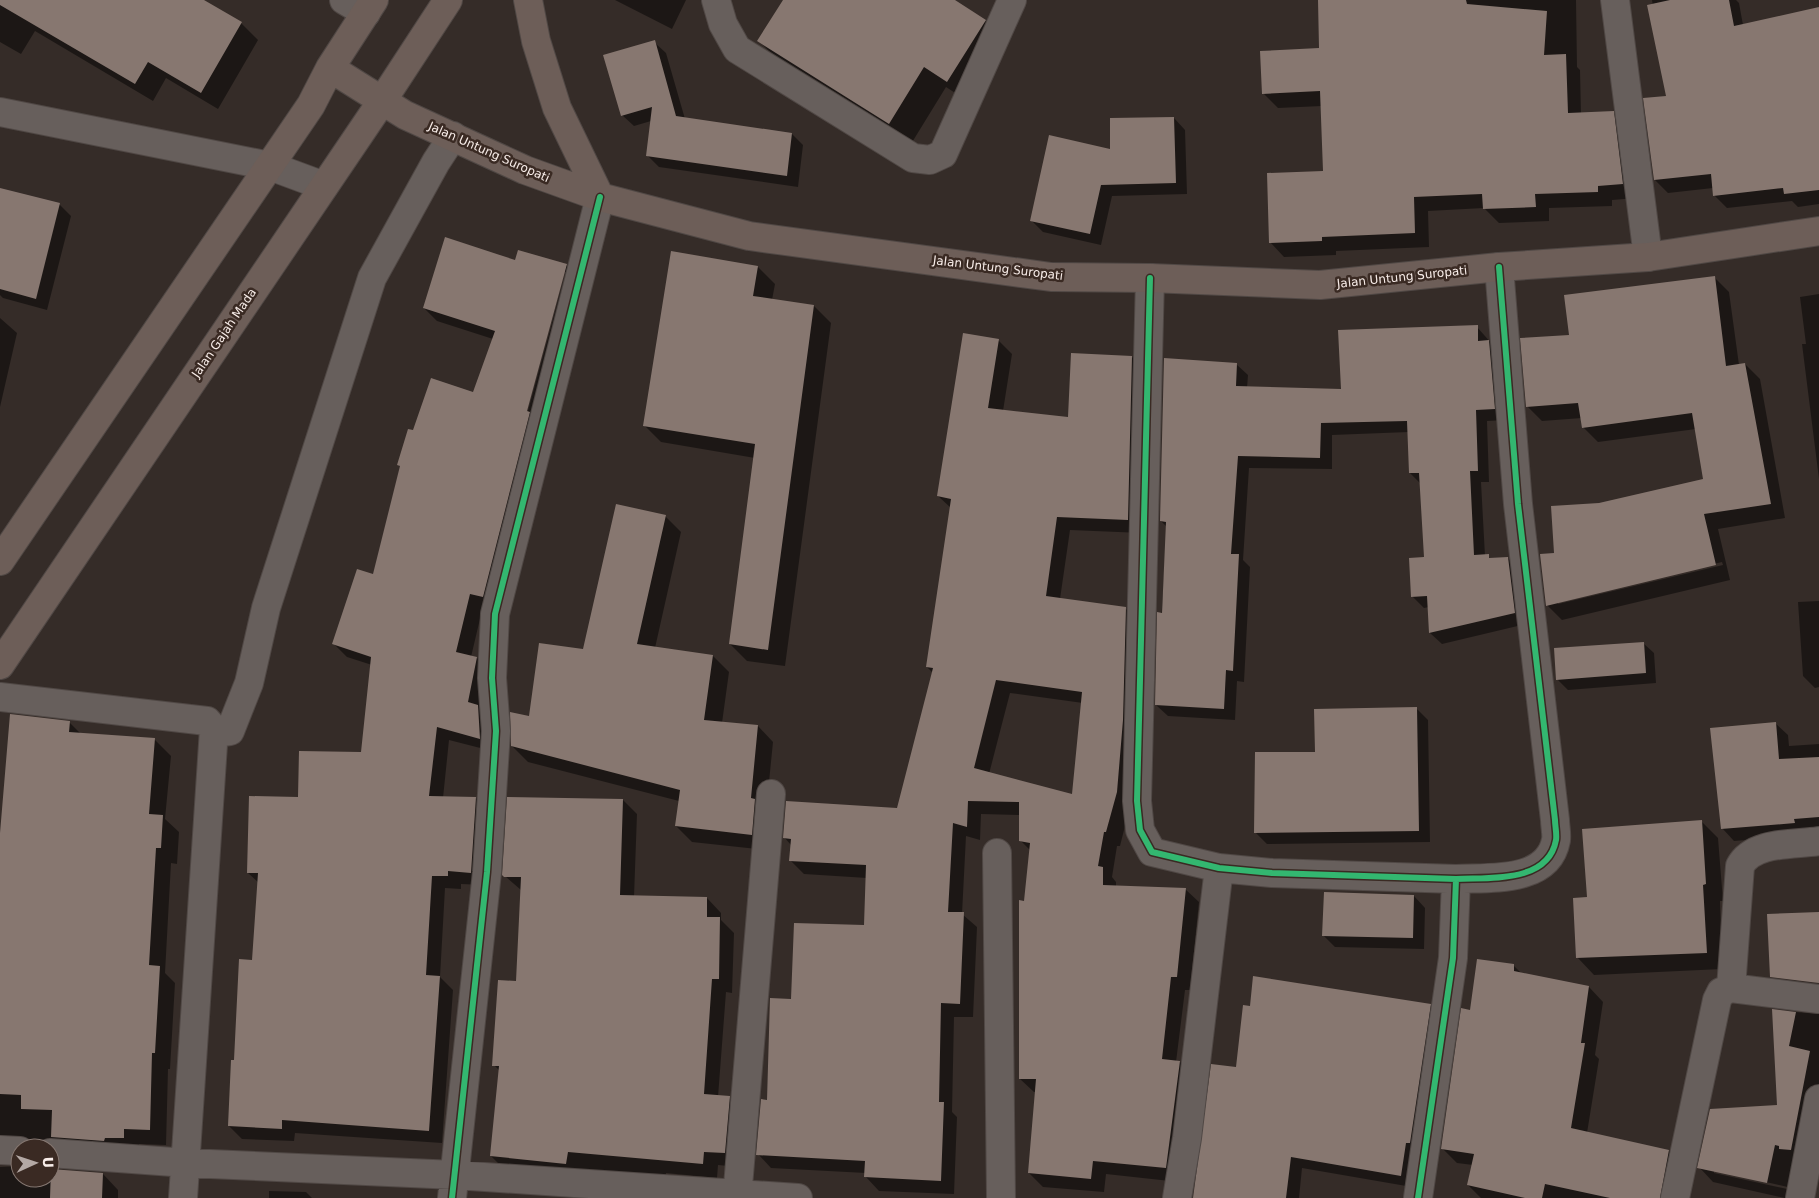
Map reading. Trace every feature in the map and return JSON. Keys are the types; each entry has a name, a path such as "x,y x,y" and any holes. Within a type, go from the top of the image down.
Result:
{"main road":[{"name":"Jalan Gajah Mada","path":"0,665 382,101 448,0"},
{"path":"528,0 536,41 557,108 600,197"},
{"path":"0,561 311,104 361,4"},
{"name":"Jalan Untung Suropati","path":"330,68 406,114 526,170 600,197 749,236 1051,277 1150,278 1320,285 1499,267 1648,257 1819,231"}],"street":[{"path":"716,0 723,24 737,49 913,158 930,160 944,154 1012,0"},
{"path":"1615,0 1648,257"},
{"path":"0,112 270,166 324,186"},
{"path":"214,733 230,730 249,683 266,608 372,278 436,162 454,136"},
{"path":"454,1186 488,872 496,731 492,678 495,614 600,197"},
{"path":"1150,278 1137,801 1140,830 1152,852 1219,868 1272,873 1456,879 1516,876 1536,869 1548,857 1556,840 1518,504 1499,267"},
{"path":"0,697 207,721 212,726 214,733 184,1198"},
{"path":"737,1196 771,794"},
{"path":"1731,988 1740,866 1743,860 1758,849 1819,842"},
{"path":"997,853 1002,1198"},
{"path":"1177,1198 1187,1138 1219,868"},
{"path":"1418,1198 1453,958 1456,879"},
{"path":"1675,1198 1717,1000 1721,992 1731,988 1819,998"},
{"path":"1800,1198 1819,1099"},
{"path":"60,1154 454,1186 798,1198"}],"building":[{"path":"0,0 204,0 242,22 201,93 148,62 135,84 0,5"},
{"path":"783,0 955,0 986,20 947,82 924,67 889,124 757,41"},
{"path":"1318,0 1466,0 1467,4 1547,11 1544,55 1566,54 1568,113 1614,111 1623,184 1598,186 1598,192 1535,194 1536,207 1483,209 1482,194 1414,197 1415,233 1322,237 1322,241 1269,243 1267,173 1323,171 1320,91 1262,94 1260,51 1319,48"},
{"path":"1670,0 1729,0 1734,26 1819,7 1819,190 1784,194 1783,188 1713,196 1711,174 1654,180 1643,98 1666,96 1647,5"},
{"path":"655,40 676,116 792,133 787,176 646,156 652,107 621,116 603,55"},
{"path":"1174,117 1176,183 1101,185 1090,234 1030,221 1049,135 1110,149 1110,118"},
{"path":"0,188 60,203 36,299 0,289"},
{"path":"445,237 515,260 518,250 567,264 527,411 530,412 483,597 470,594 456,652 477,657 468,702 478,705 480,739 437,727 429,796 476,797 471,873 448,871 448,876 432,876 426,975 440,976 429,1131 282,1120 282,1129 228,1126 231,1060 234,1060 239,959 252,960 258,873 247,873 249,796 298,797 299,751 361,752 371,657 332,644 357,569 373,574 400,466 397,465 408,429 413,430 431,378 473,392 495,331 423,308"},
{"path":"671,251 758,266 753,296 814,305 768,650 729,644 755,444 643,426"},
{"path":"1715,276 1726,366 1745,363 1771,504 1704,514 1716,565 1546,606 1540,554 1554,553 1551,506 1599,503 1703,479 1692,413 1582,428 1578,403 1526,407 1520,338 1569,335 1564,295"},
{"path":"1478,325 1478,341 1489,340 1495,409 1476,410 1478,471 1470,471 1474,555 1489,554 1489,558 1508,557 1515,613 1429,633 1427,596 1411,597 1409,558 1424,557 1419,473 1409,473 1407,421 1321,423 1320,458 1238,456 1231,554 1239,554 1233,671 1226,670 1224,709 1155,705 1157,612 1162,613 1166,522 1160,521 1164,358 1237,363 1236,386 1341,389 1338,330"},
{"path":"963,333 999,339 988,408 1068,417 1071,353 1132,356 1128,520 1057,517 1046,596 1126,607 1123,720 1117,792 1106,832 1104,832 1098,866 1103,867 1103,885 1186,888 1177,977 1171,977 1162,1059 1180,1061 1166,1168 1093,1161 1091,1179 1028,1173 1036,1079 1019,1079 1019,900 1024,901 1030,843 1019,841 1019,802 968,801 967,827 953,823 948,912 964,912 960,1004 941,1003 939,1102 944,1102 941,1181 864,1177 865,1161 756,1155 761,1099 767,1100 770,998 791,999 794,923 864,925 866,865 789,861 791,839 783,838 786,801 897,808 933,668 926,667 951,499 937,496","holes":["996,680 1082,692 1072,794 974,768"]},
{"path":"616,504 666,515 637,644 713,655 704,720 758,725 751,798 755,799 752,835 675,826 680,790 511,746 510,712 529,716 539,643 583,649"},
{"path":"1644,642 1646,673 1556,680 1554,648"},
{"path":"1417,707 1419,831 1254,833 1255,752 1315,752 1314,709"},
{"path":"10,714 70,721 69,732 155,738 149,814 163,815 161,848 156,848 149,965 160,966 155,1053 152,1053 150,1130 124,1129 124,1138 105,1138 104,1141 51,1137 52,1110 21,1109 21,1095 0,1094 0,833"},
{"path":"1776,722 1779,759 1819,757 1819,817 1794,819 1795,823 1721,829 1710,728"},
{"path":"507,797 623,799 620,895 707,897 707,917 720,917 719,979 712,979 704,1094 730,1096 725,1153 704,1152 703,1164 568,1152 566,1164 490,1156 499,1066 492,1066 498,980 516,981 521,877 504,877 502,875"},
{"path":"1702,820 1706,884 1703,885 1707,953 1576,958 1573,898 1587,897 1582,829"},
{"path":"1324,892 1414,895 1413,938 1322,936"},
{"path":"1819,912 1819,983 1770,977 1767,914"},
{"path":"1477,959 1514,964 1514,971 1589,986 1581,1043 1585,1043 1571,1128 1669,1150 1660,1198 1610,1198 1545,1184 1542,1198 1525,1198 1467,1185 1474,1154 1441,1149 1461,1008 1470,1010"},
{"path":"1253,976 1431,1004 1410,1143 1406,1143 1401,1176 1291,1157 1286,1198 1193,1198 1211,1064 1236,1067 1243,1005 1250,1006"},
{"path":"1772,1009 1796,1012 1789,1046 1810,1051 1791,1150 1779,1149 1779,1146 1775,1145 1767,1183 1697,1168 1710,1109 1777,1105"},
{"path":"60,1170 103,1173 102,1198 50,1198 50,1188 60,1188"}],"cycle path":[{"path":"452,1198 487,872 496,731 492,678 495,614 600,197"},
{"path":"1418,1198 1453,958 1456,879 1500,877 1529,871 1542,864 1551,854 1556,840 1518,504 1499,267"},
{"path":"1150,278 1137,801 1140,830 1152,852 1219,868 1272,873 1456,879"}]}
